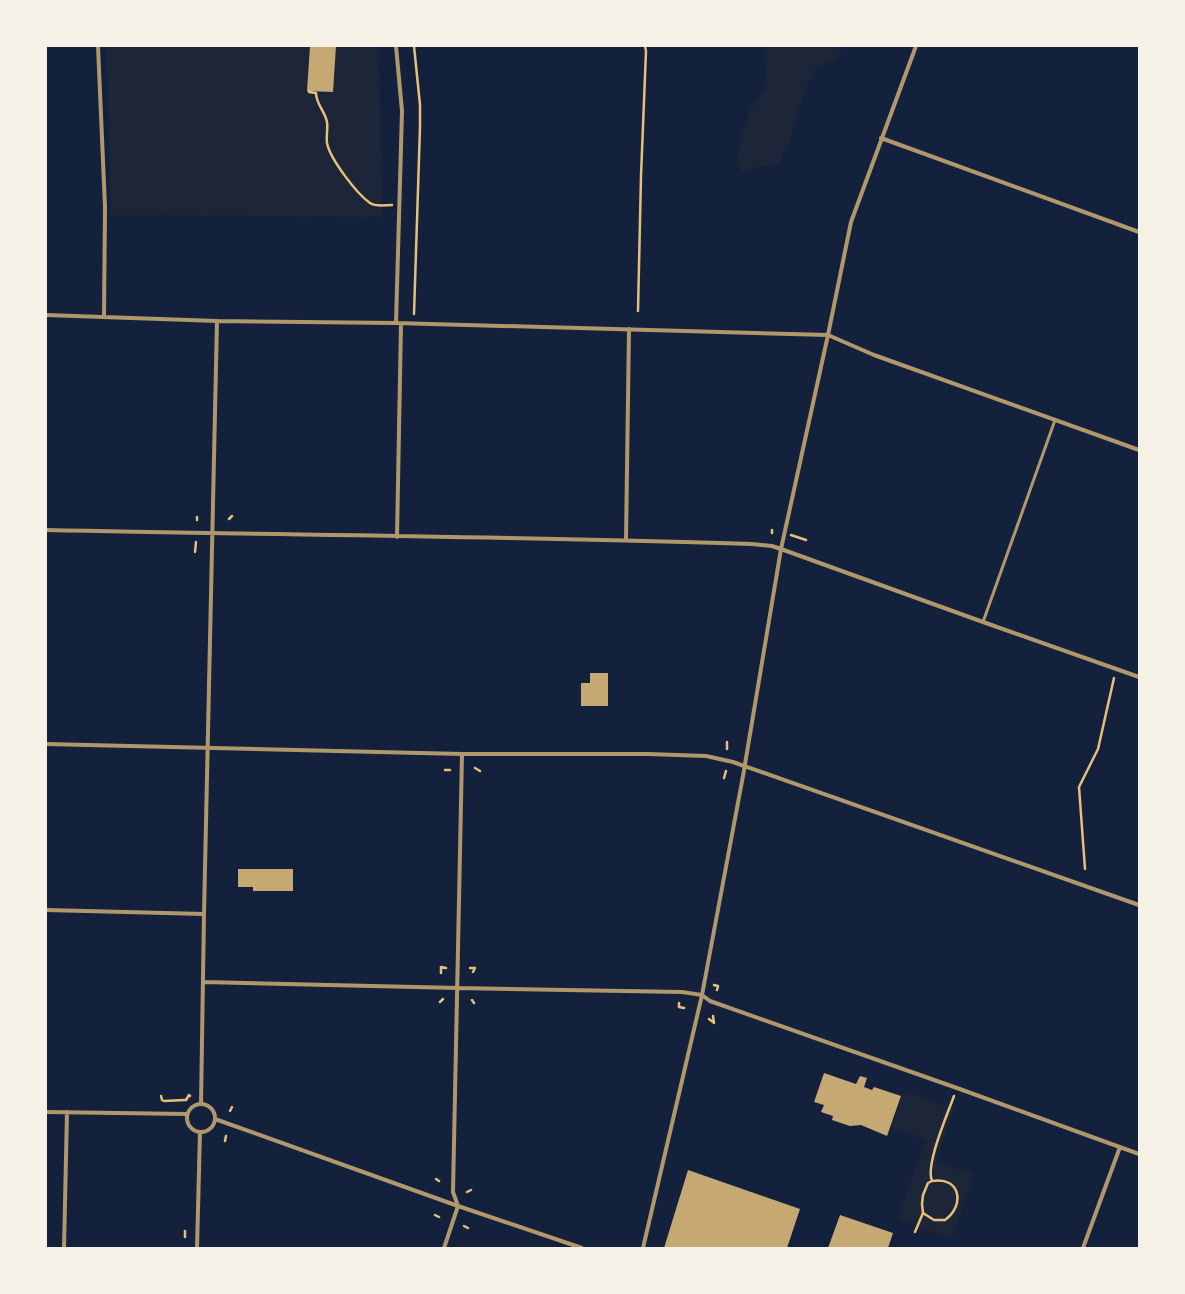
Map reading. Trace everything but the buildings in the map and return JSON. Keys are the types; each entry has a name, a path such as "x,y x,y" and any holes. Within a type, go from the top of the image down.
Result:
{"street":[{"path":"98,46 105,207 104,316"},
{"path":"396,46 402,111 397,536"},
{"path":"643,1248 702,995 744,766 781,549 851,222 916,46"},
{"path":"881,138 1139,232"},
{"path":"46,315 217,321 828,335 874,355 1139,450"},
{"path":"201,1104 217,321"},
{"path":"626,540 629,330"},
{"path":"46,530 626,540 772,546 1139,677"},
{"path":"46,744 462,754 648,754 706,756 726,760 744,766 1139,905"},
{"path":"444,1248 458,1206 453,1192 462,754"},
{"path":"46,910 204,914"},
{"path":"203,982 682,992 702,995 710,1001 1139,1154"},
{"path":"201,1104 206,1105 213,1110 215,1119 209,1130 200,1132 191,1128 187,1119 188,1114 191,1108 201,1104"},
{"path":"46,1112 188,1114"},
{"path":"64,1248 67,1112"},
{"path":"215,1119 458,1206 582,1248"},
{"path":"197,1248 200,1132"},
{"path":"1083,1248 1120,1147"}],"lane":[{"path":"983,622 1055,420"}],"path":[{"path":"414,46 420,105 420,127 414,314"},
{"path":"638,311 646,51 644,46"},
{"path":"309,91 316,93 316,101 327,121 327,144 332,156 352,184 371,203 376,205 400,205"},
{"path":"195,552 196,542"},
{"path":"1085,869 1079,787 1098,749 1114,678"},
{"path":"727,742 727,749"},
{"path":"475,768 480,771"},
{"path":"445,770 450,770"},
{"path":"724,778 726,772"},
{"path":"441,972 441,967 446,968"},
{"path":"470,968 475,968 473,972"},
{"path":"714,985 718,986 717,990"},
{"path":"440,1002 443,999"},
{"path":"679,1003 679,1007 684,1008"},
{"path":"709,1019 714,1023 713,1016"},
{"path":"932,1181 929,1174 930,1168 957,1088"},
{"path":"161,1096 162,1100 164,1101 186,1100 189,1095 190,1096"},
{"path":"230,1111 232,1106"},
{"path":"225,1141 226,1136"},
{"path":"915,1232 923,1214 922,1199 928,1183 932,1181 944,1180 953,1185 957,1194 956,1205 952,1213 945,1220 934,1220 923,1214"},
{"path":"464,1226 468,1228"},
{"path":"185,1231 185,1237"}],"shaded area":[{"path":"106,46 379,46 382,217 111,215"},
{"path":"767,46 843,46 836,60 817,67 804,92 789,144 778,164 758,167 743,173 737,163 740,141 750,108 764,90"},
{"path":"904,1091 954,1109 936,1161 974,1174 952,1239 897,1219 926,1140 891,1128"}]}
